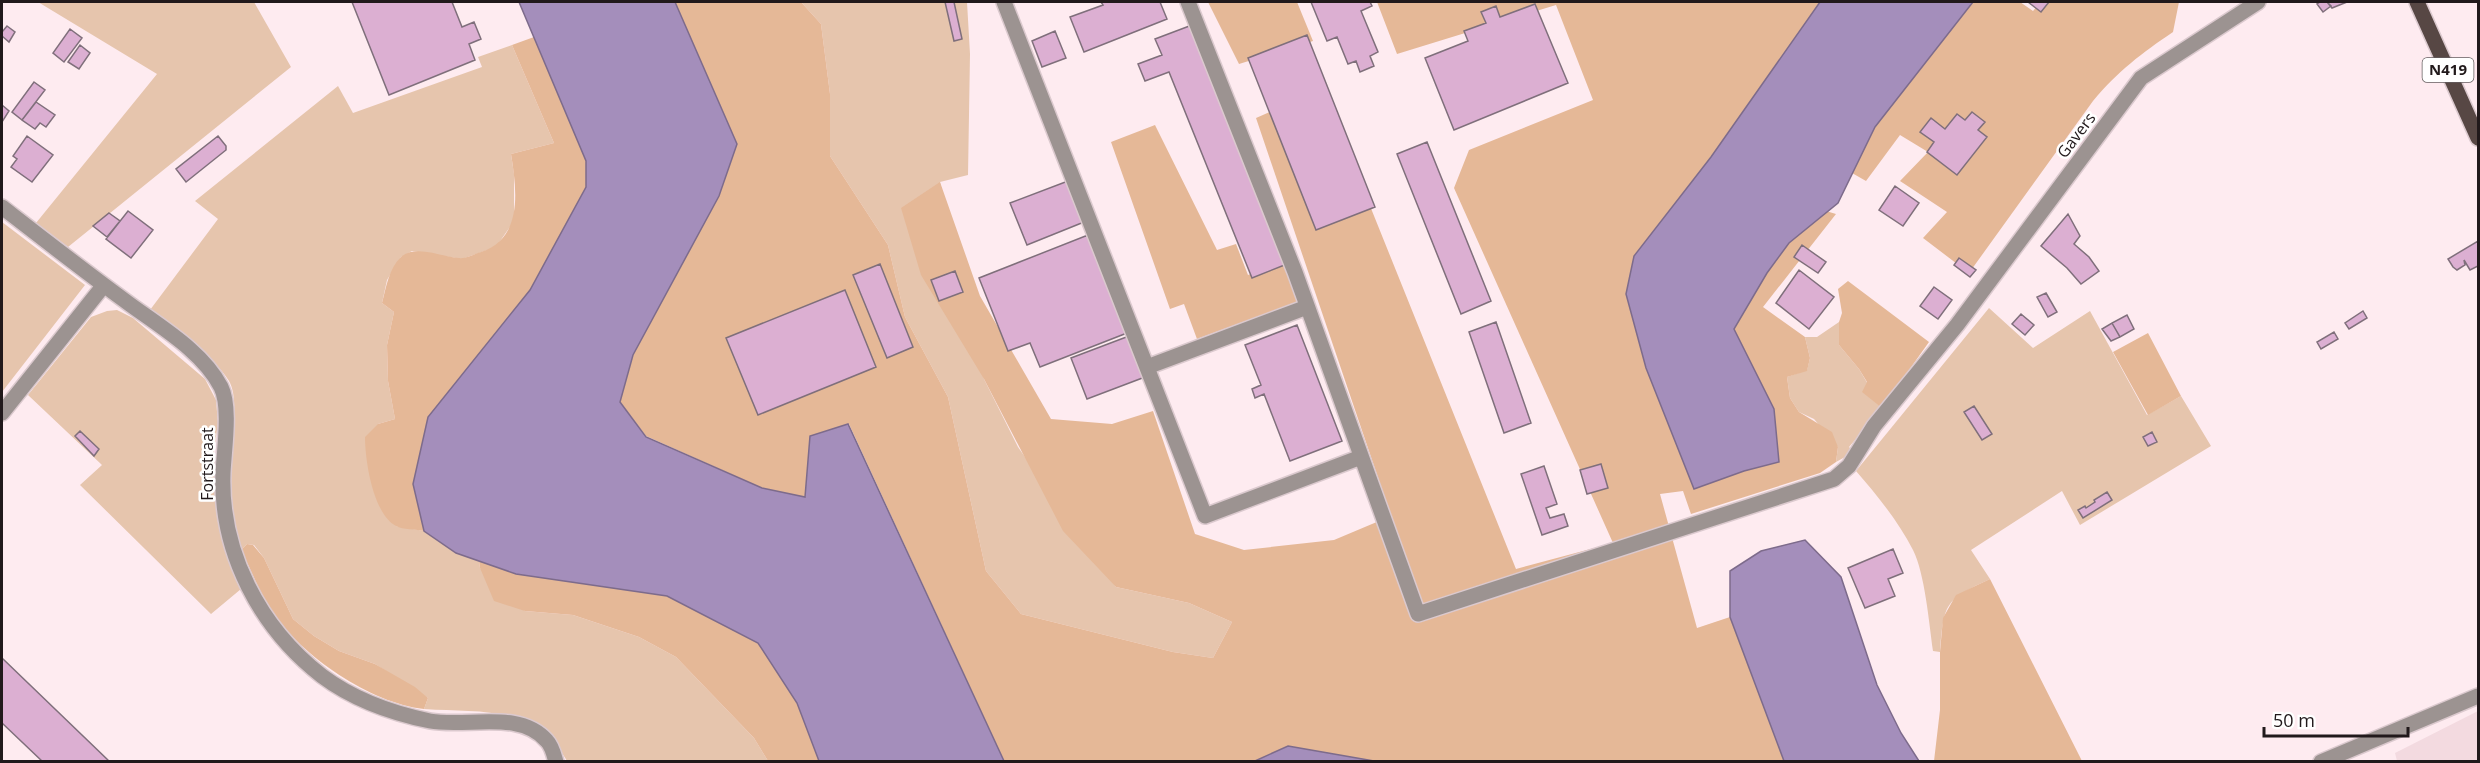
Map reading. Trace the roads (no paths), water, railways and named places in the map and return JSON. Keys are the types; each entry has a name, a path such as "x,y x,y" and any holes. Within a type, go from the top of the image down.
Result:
{"main road":[{"name":"N419","path":"2417,2 2478,138"}],"street":[{"path":"1004,2 1205,516 1361,457 1307,307 1188,2"},
{"name":"Gavers","path":"1361,457 1418,614 1834,479 1849,466 1874,426 1957,326 2141,78 2258,2"},
{"name":"Fortstraat","path":"2,207 185,346 214,376 223,391 225,406 222,499 234,553 253,598 286,643 323,676 371,706 432,721 520,724 537,732 548,742 556,762"},
{"path":"2,413 104,285"},
{"path":"1146,367 1307,307"},
{"path":"2321,762 2478,696"}]}
